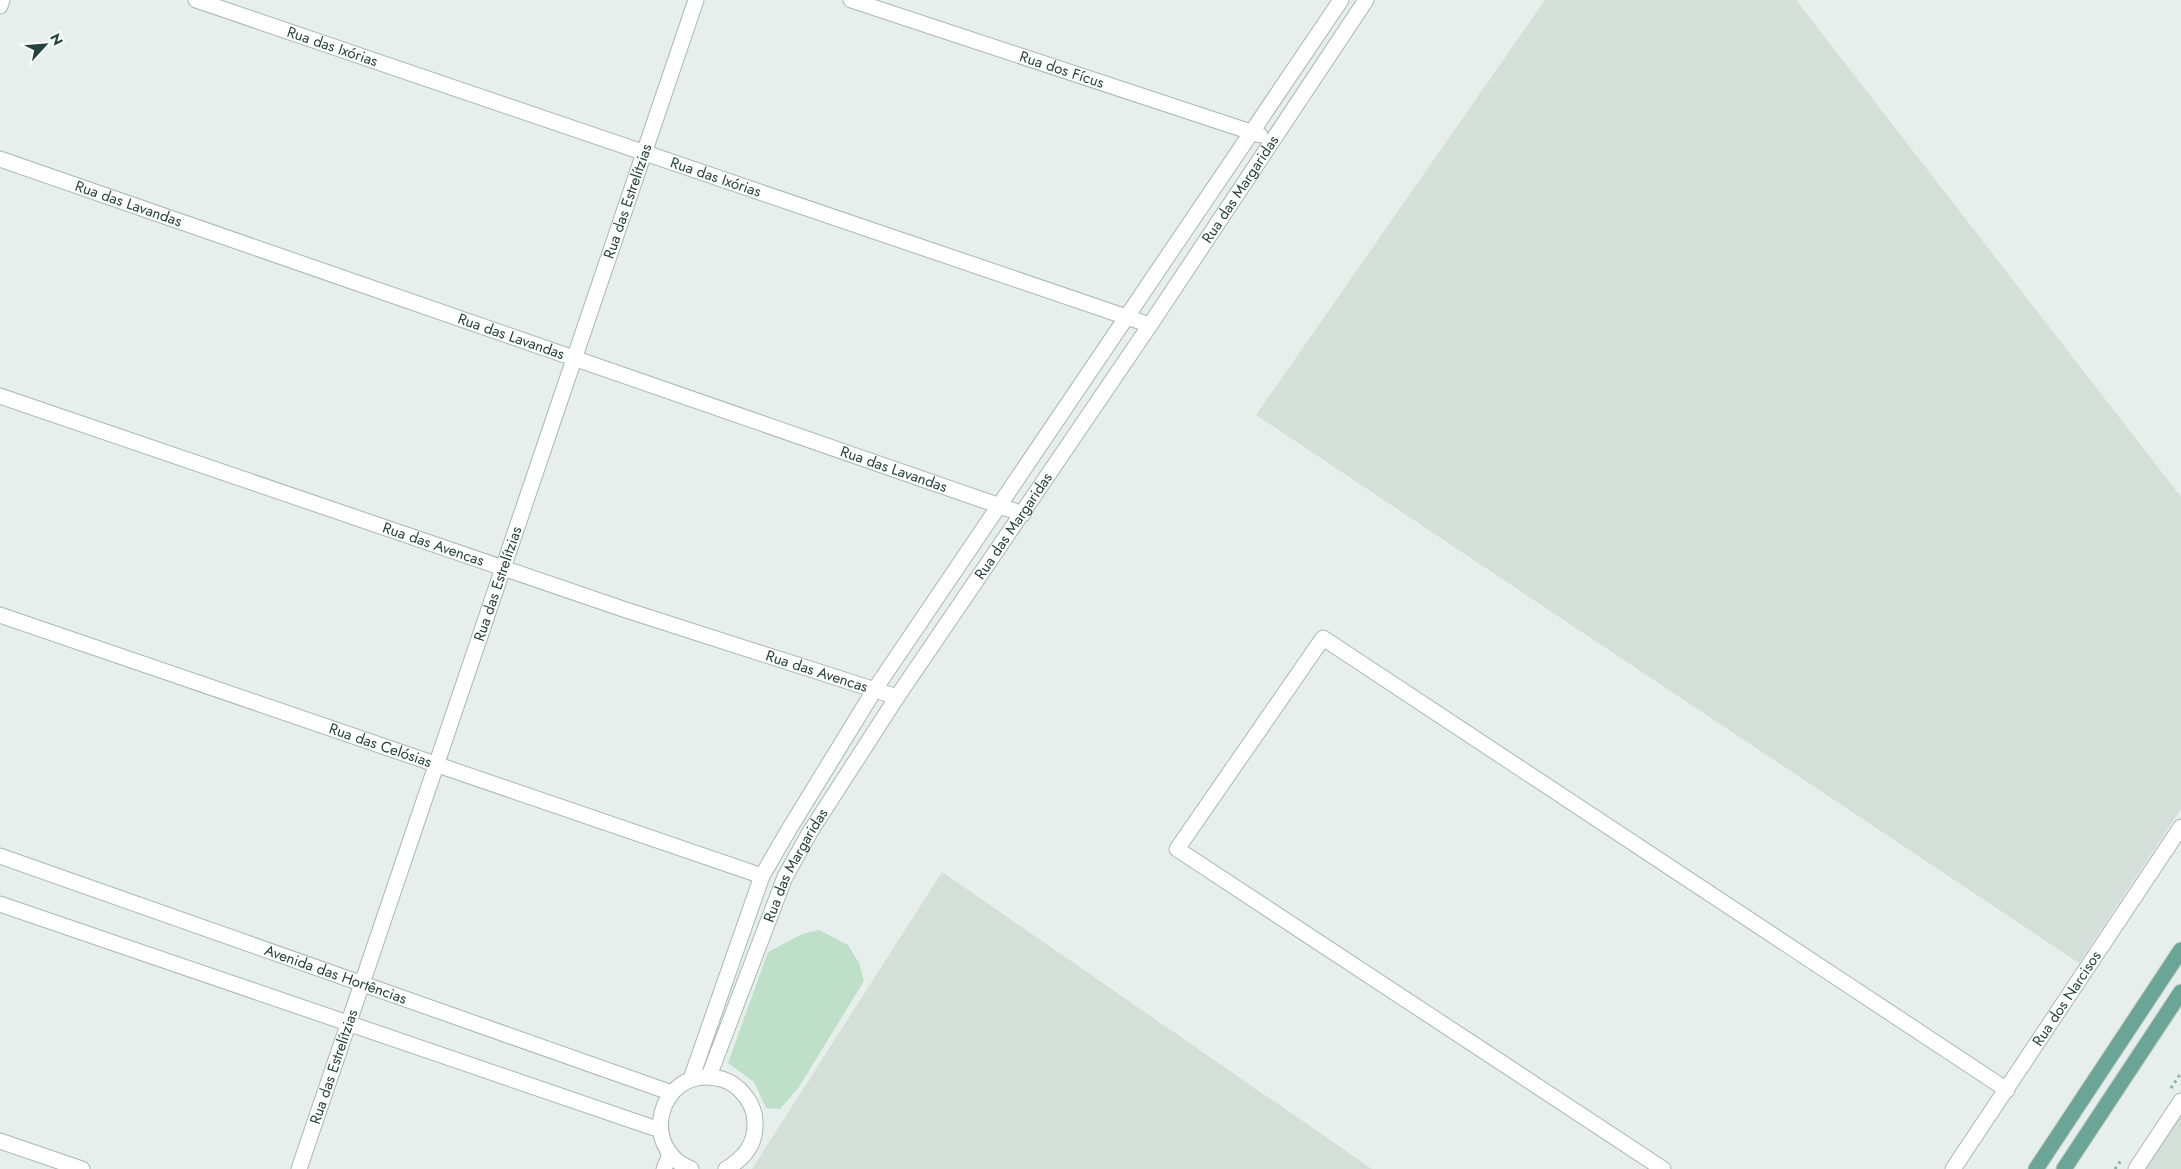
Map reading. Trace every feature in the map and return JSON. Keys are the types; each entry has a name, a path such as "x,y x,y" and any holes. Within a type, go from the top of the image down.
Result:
{"main road":[{"path":"2036,1169 2181,950"},
{"path":"2064,1169 2181,992"}],"street":[{"path":"0,6 2,0"},
{"name":"Rua das Ixórias","path":"196,0 1150,325"},
{"name":"Rua das Estrelítzias","path":"299,1169 696,0"},
{"name":"Rua dos Fícus","path":"851,0 1273,140"},
{"name":"Rua das Margaridas","path":"691,1079 762,876 875,689 1341,0"},
{"name":"Rua das Margaridas","path":"709,1076 785,877 810,832 896,697 1023,514 1366,0"},
{"name":"Rua das Lavandas","path":"0,159 1023,514"},
{"name":"Rua das Avencas","path":"0,396 626,610 896,697"},
{"name":"Rua das Celósias","path":"0,614 762,876"},
{"path":"1663,1169 1177,849 1322,638 2006,1090"},
{"name":"Rua dos Narcisos","path":"1953,1169 2181,827"},
{"name":"Avenida das Hortências","path":"0,856 672,1093"},
{"path":"0,904 660,1130"},
{"path":"686,1168 670,1154 664,1143 660,1130 660,1117 664,1104 680,1085 691,1079 709,1076 723,1079 736,1086 746,1096 754,1116 754,1137 748,1150 739,1162 726,1169"},
{"path":"2136,1169 2181,1101"},
{"path":"0,1141 82,1169"},
{"path":"664,1169 670,1154"}],"shaded area":[{"path":"1545,0 1796,0 2181,497 2181,809 2079,963 1256,415"},
{"path":"942,872 1372,1169 752,1169"},
{"path":"2181,1101 2181,1169 2136,1169"}],"green space":[{"path":"819,930 848,945 859,963 864,981 799,1087 780,1109 766,1108 754,1082 728,1063 768,952 802,934"}]}
